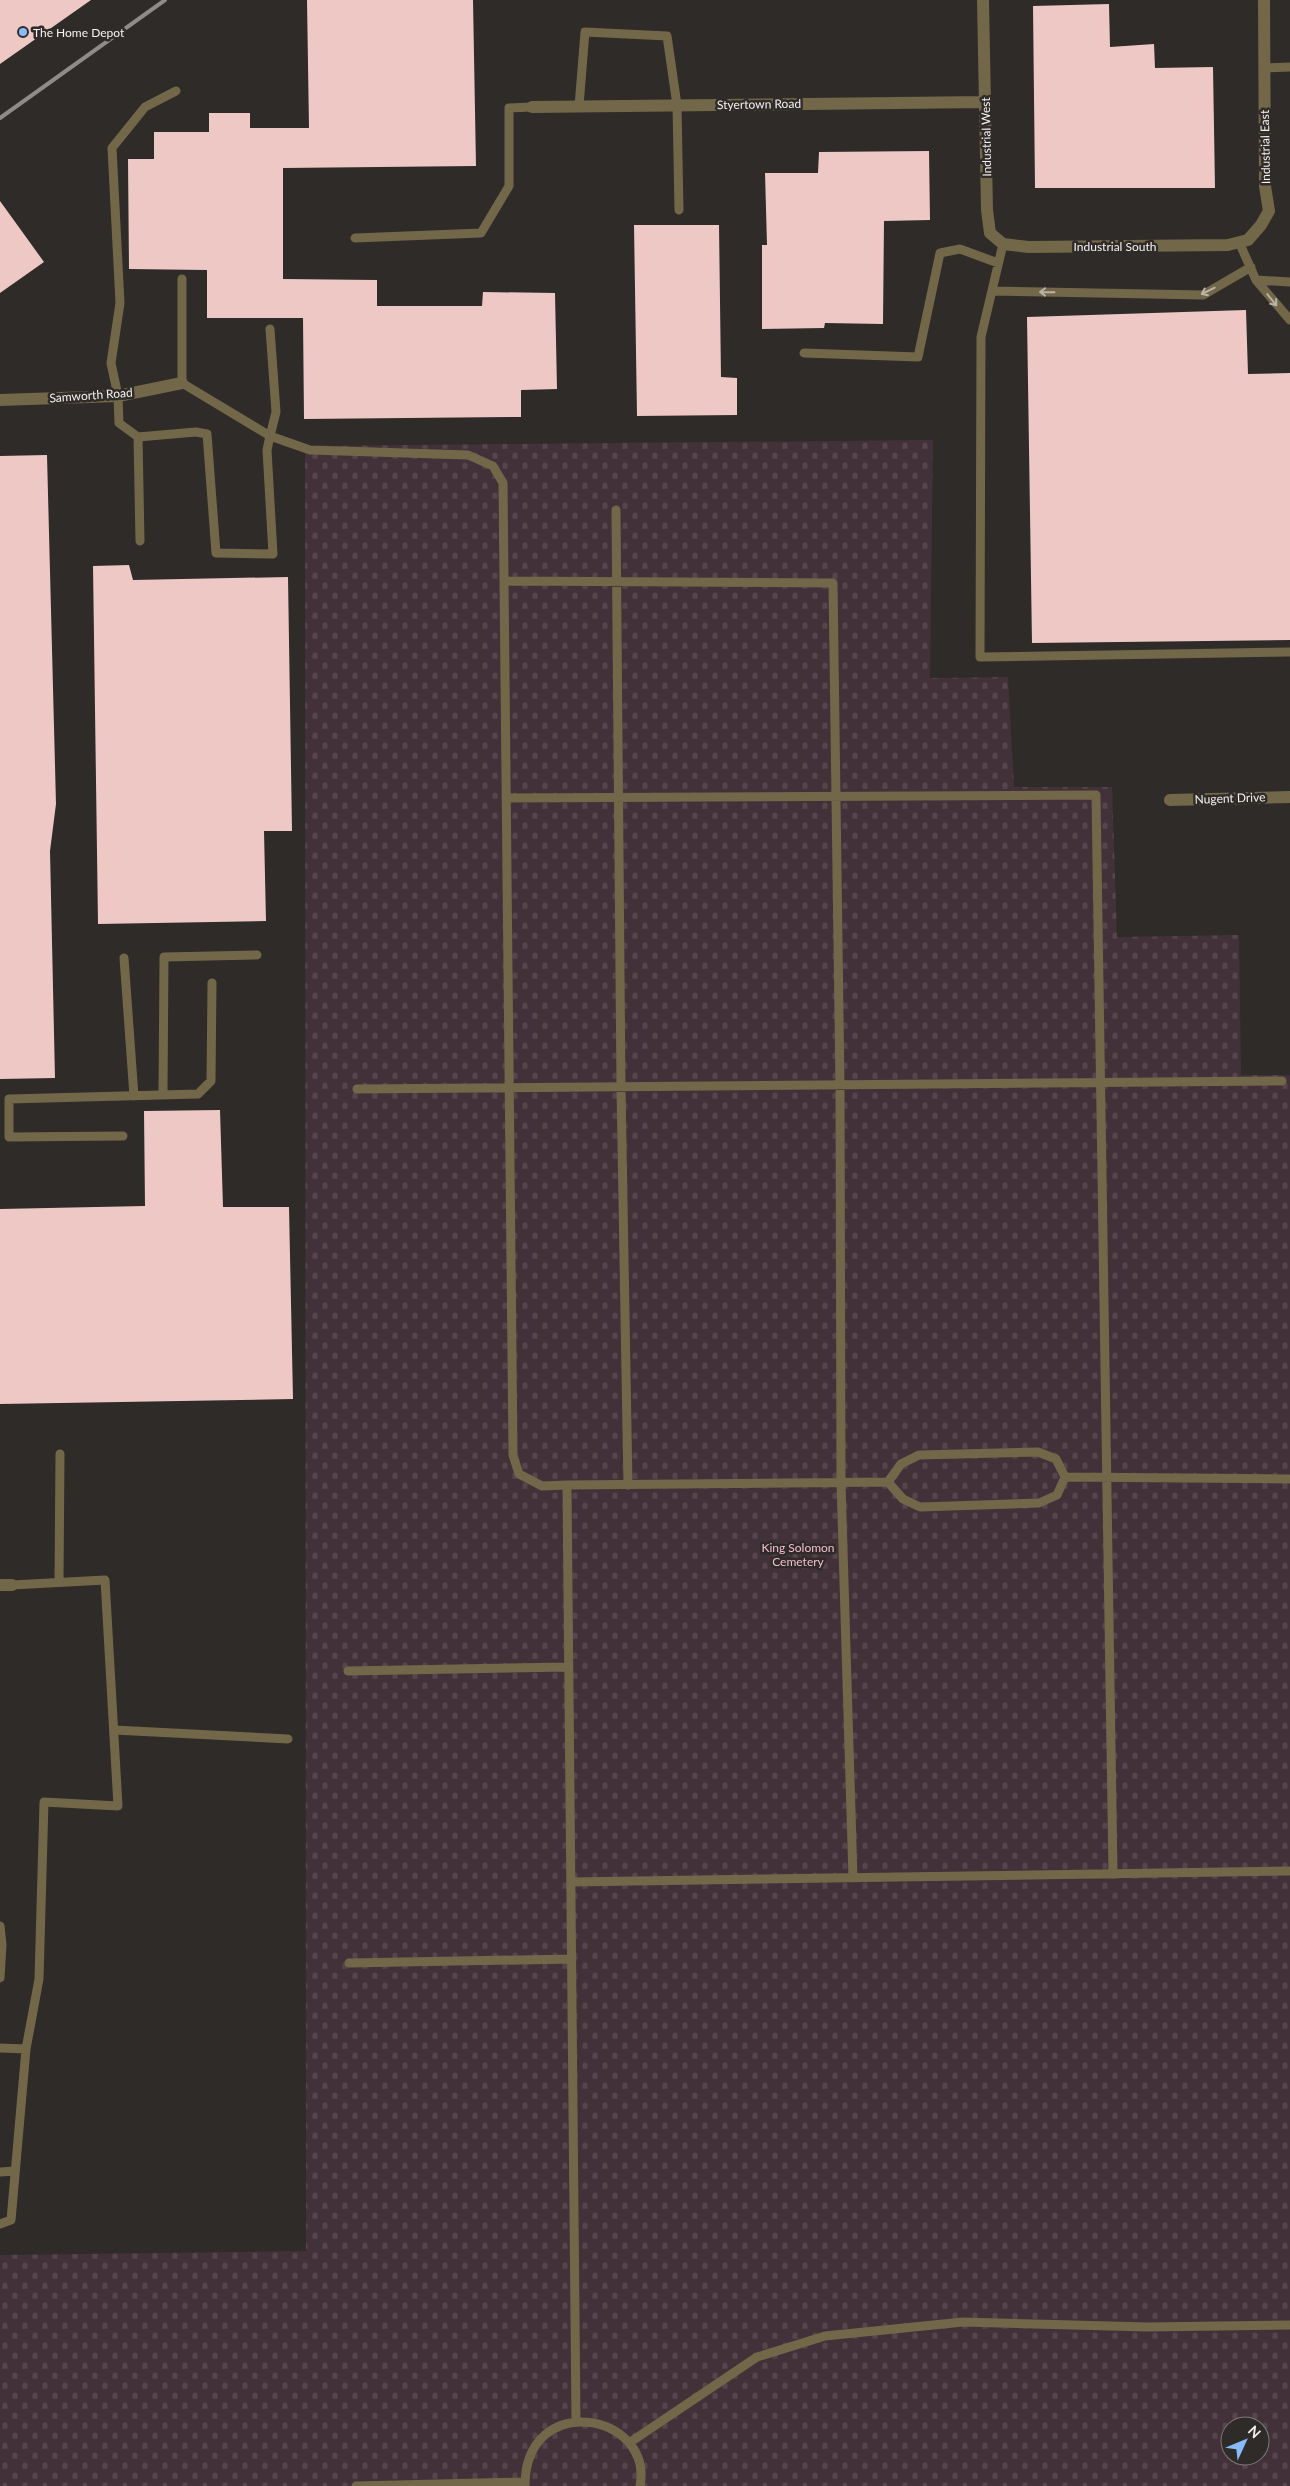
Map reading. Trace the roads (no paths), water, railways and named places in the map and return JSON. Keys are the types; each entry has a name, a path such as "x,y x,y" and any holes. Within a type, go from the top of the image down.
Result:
{"street":[{"name":"Industrial West","path":"983,0 987,210 990,233 1003,244"},
{"name":"Industrial East","path":"1202,246 1228,245 1248,240 1261,225 1269,211 1266,186 1264,0"},
{"name":"Styertown Road","path":"532,107 985,102"},
{"name":"Industrial South","path":"1003,244 1028,247 1202,246"},
{"name":"Samworth Road","path":"0,400 118,396 182,383"},
{"name":"Nugent Drive","path":"1170,800 1290,796"}],"lane":[{"path":"579,106 585,32 667,36 677,105 679,210"},
{"path":"1265,68 1290,67"},
{"path":"176,91 144,107 112,148 120,303 111,363 118,396 119,422 138,437 196,432 207,434 216,553 273,554 267,450 276,412 270,330"},
{"path":"355,238 481,233 509,186 509,108 532,107"},
{"path":"1239,242 1256,280 1290,320"},
{"path":"1003,244 981,338 980,657 1290,652"},
{"path":"804,353 918,357 940,253 960,249 998,263"},
{"path":"992,291 1203,295 1251,267"},
{"path":"182,280 182,383 270,436 310,450 468,455 493,466 503,483 513,1455 519,1474 542,1486 888,1482"},
{"path":"1256,280 1290,282"},
{"path":"138,437 140,541"},
{"path":"616,510 621,1088 628,1485"},
{"path":"504,580 833,583 840,1086 841,1483 853,1878"},
{"path":"506,798 1096,795 1113,1874"},
{"path":"163,1094 164,957 257,955"},
{"path":"124,958 134,1096"},
{"path":"123,1136 9,1137 4,1110 9,1099 198,1094 211,1081 212,983"},
{"path":"357,1089 1282,1081"},
{"path":"888,1482 901,1464 919,1455 1038,1452 1056,1459 1065,1477"},
{"path":"59,1582 60,1454"},
{"path":"1065,1477 1290,1479"},
{"path":"888,1482 902,1499 920,1507 1039,1503 1057,1495 1065,1477"},
{"path":"567,1485 576,2421"},
{"path":"0,2224 11,2220 26,2049 39,1978 44,1802 118,1806 105,1580 6,1585"},
{"path":"348,1671 569,1666"},
{"path":"114,1730 288,1740"},
{"path":"571,1882 1290,1871"},
{"path":"0,1926 2,1945 0,1978"},
{"path":"349,1963 572,1959"},
{"path":"0,2048 26,2049"},
{"path":"0,2172 15,2171"},
{"path":"629,2444 757,2357 825,2336 963,2322 1148,2327 1290,2325"},
{"path":"356,2486 525,2484 525,2469 531,2451 543,2436 558,2426 576,2421 596,2422 614,2430 629,2444 638,2461 640,2486"}],"railway":[{"path":"0,118 165,0"}],"place":[{"name":"The Home Depot","path":"23,32"}],"park label":[{"name":"King Solomon Cemetery","path":"798,1554"}]}
